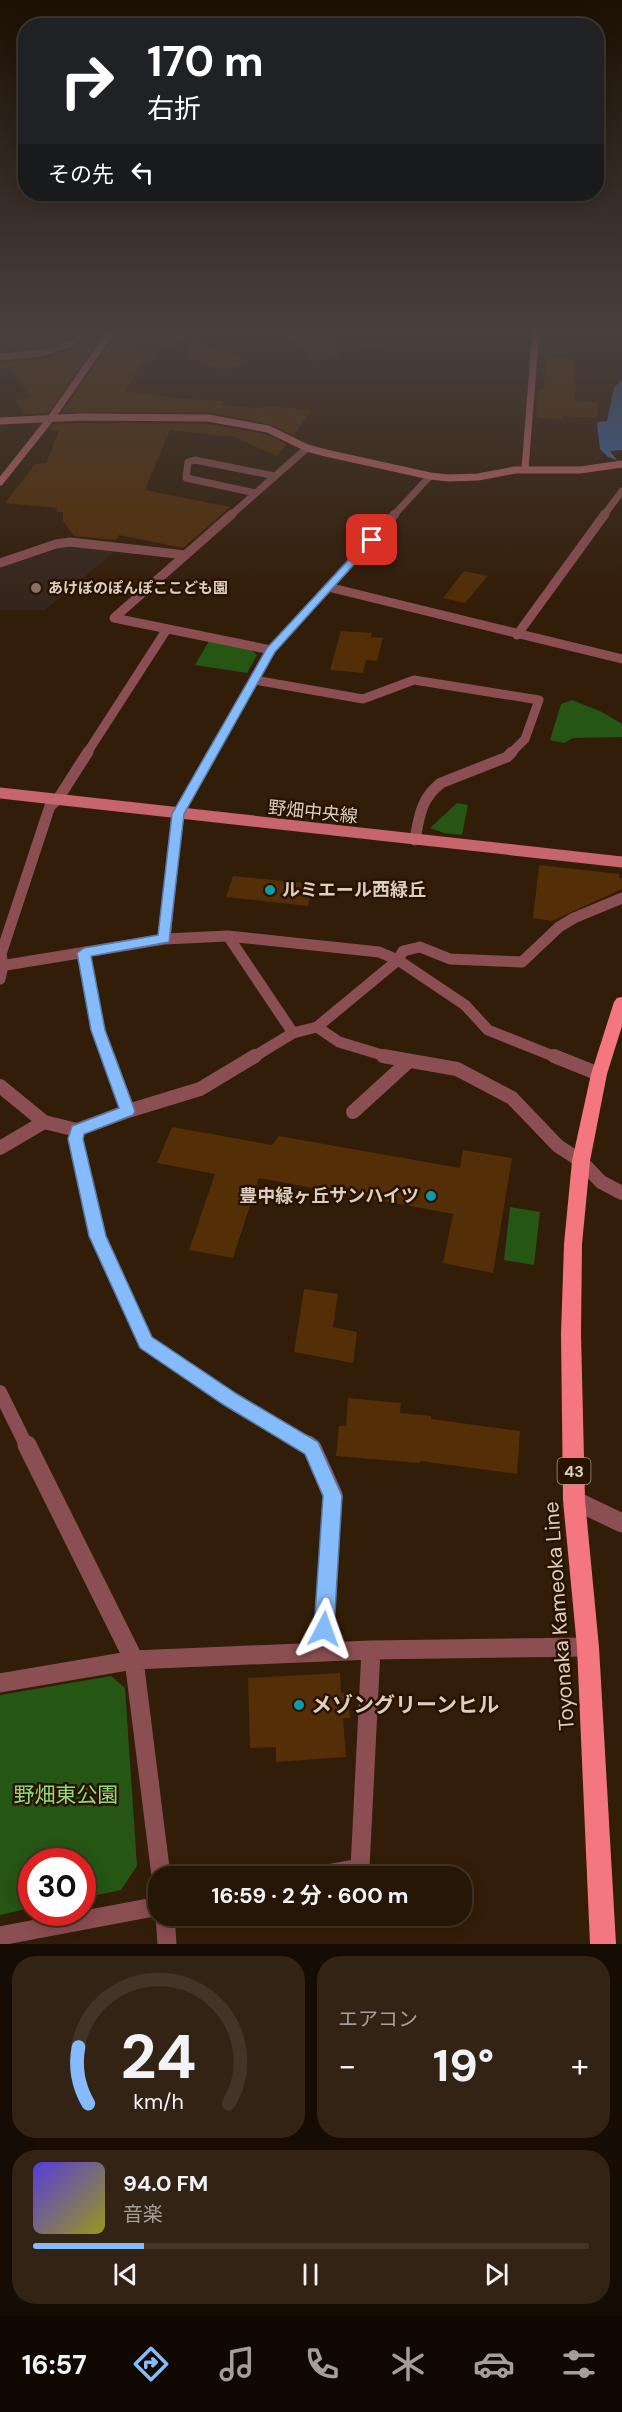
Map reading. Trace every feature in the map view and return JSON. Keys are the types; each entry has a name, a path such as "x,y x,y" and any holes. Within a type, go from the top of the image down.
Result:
{"main road":[{"name":"Toyonaka Kameoka Line","path":"603,1944 588,1647 574,1500 571,1334 573,1244 581,1161 599,1074 622,1002"}],"street":[{"path":"0,422 29,420"},
{"path":"0,482 50,420"},
{"path":"217,420 268,429 307,448 430,476 467,478 525,469 580,470 622,464"},
{"path":"525,469 529,420"},
{"path":"271,650 114,618 307,448"},
{"path":"256,493 186,478 188,462 195,460 275,476"},
{"path":"165,939 178,814 271,650 430,476"},
{"path":"517,635 622,491"},
{"path":"0,563 56,544 70,542 186,555"},
{"path":"328,587 622,659"},
{"path":"167,629 58,799 50,806 1,954 1,971 165,939 228,936 379,952 398,960 465,1005 488,1030 599,1074"},
{"path":"254,680 363,699 414,680 539,700 525,739 507,757 441,783 432,789 421,805 415,840"},
{"name":"野畑中央線","path":"0,793 622,862"},
{"path":"2,1092 44,1122 77,1130 128,1111 200,1089 293,1033 317,1027 398,960 403,951 420,947 450,959 522,962 559,927 574,918 622,898"},
{"path":"228,936 293,1033"},
{"path":"84,953 98,1030 128,1111"},
{"path":"317,1027 339,1042 377,1055 457,1069 512,1098 558,1146 581,1161 601,1182 622,1193"},
{"path":"353,1112 409,1061"},
{"path":"0,1148 44,1122"},
{"path":"77,1130 75,1139 97,1236 146,1342 231,1400 312,1448 333,1496 322,1652"},
{"path":"0,1392 134,1660 159,1866"},
{"path":"574,1500 622,1523"},
{"path":"0,1683 134,1660 371,1650 588,1647"},
{"path":"360,1866 371,1650"},
{"path":"0,1936 148,1908"},
{"path":"166,1926 167,1944"}],"shaded area":[{"name":"あけぼのぽんぽここども園","path":"67,546 115,551 45,610 0,610 0,566"}],"green space":[{"path":"209,641 251,649 257,655 247,673 195,665"},
{"path":"572,700 602,712 622,724 622,737 573,738 564,743 550,740 561,704"},
{"path":"457,803 468,805 462,835 444,833 430,828"},
{"path":"510,1207 540,1212 534,1265 504,1260"},
{"name":"野畑東公園","path":"111,1676 125,1688 137,1866 121,1890 96,1895 96,1848 18,1848 18,1911 0,1915 0,1695"}],"water":[{"path":"622,420 622,450 610,451 617,460 608,457 600,449 597,424"}],"building":[{"path":"247,420 305,420 293,435 269,424"},
{"path":"53,424 207,424 266,434 286,444 277,456 234,437 170,430 145,490 230,507 183,548 119,535 116,540 74,536 63,521 63,512 56,512 57,508 5,503 35,464 46,463 59,431 49,430"},
{"path":"464,571 488,576 465,603 443,598"},
{"path":"341,631 372,633 371,637 383,638 377,661 366,660 363,673 330,670"},
{"path":"539,865 619,874 619,878 622,878 622,889 552,921 533,918"},
{"name":"ルミエール西緑丘","path":"233,876 313,884 308,906 226,897"},
{"name":"豊中緑ヶ丘サンハイツ","path":"172,1127 272,1145 279,1136 460,1168 463,1150 512,1158 493,1273 443,1263 453,1214 259,1178 233,1258 189,1250 215,1174 157,1163"},
{"path":"304,1289 338,1294 333,1327 357,1332 353,1363 294,1352"},
{"path":"348,1398 401,1403 400,1413 520,1431 517,1474 420,1461 420,1463 336,1456 339,1426 346,1426"},
{"name":"メゾングリーンヒル","path":"340,1673 341,1693 348,1692 350,1718 343,1718 346,1757 276,1762 276,1747 250,1748 248,1678"}],"place":[{"name":"あけぼのぽんぽここども園","path":"36,588"},
{"name":"ルミエール西緑丘","path":"270,890"},
{"name":"豊中緑ヶ丘サンハイツ","path":"431,1196"},
{"name":"メゾングリーンヒル","path":"299,1705"}],"route":[{"path":"324,1629 333,1496 312,1448 231,1400 146,1342 97,1236 75,1139 77,1130 128,1111 98,1030 84,953 165,939 178,814 271,650 372,540"}]}
